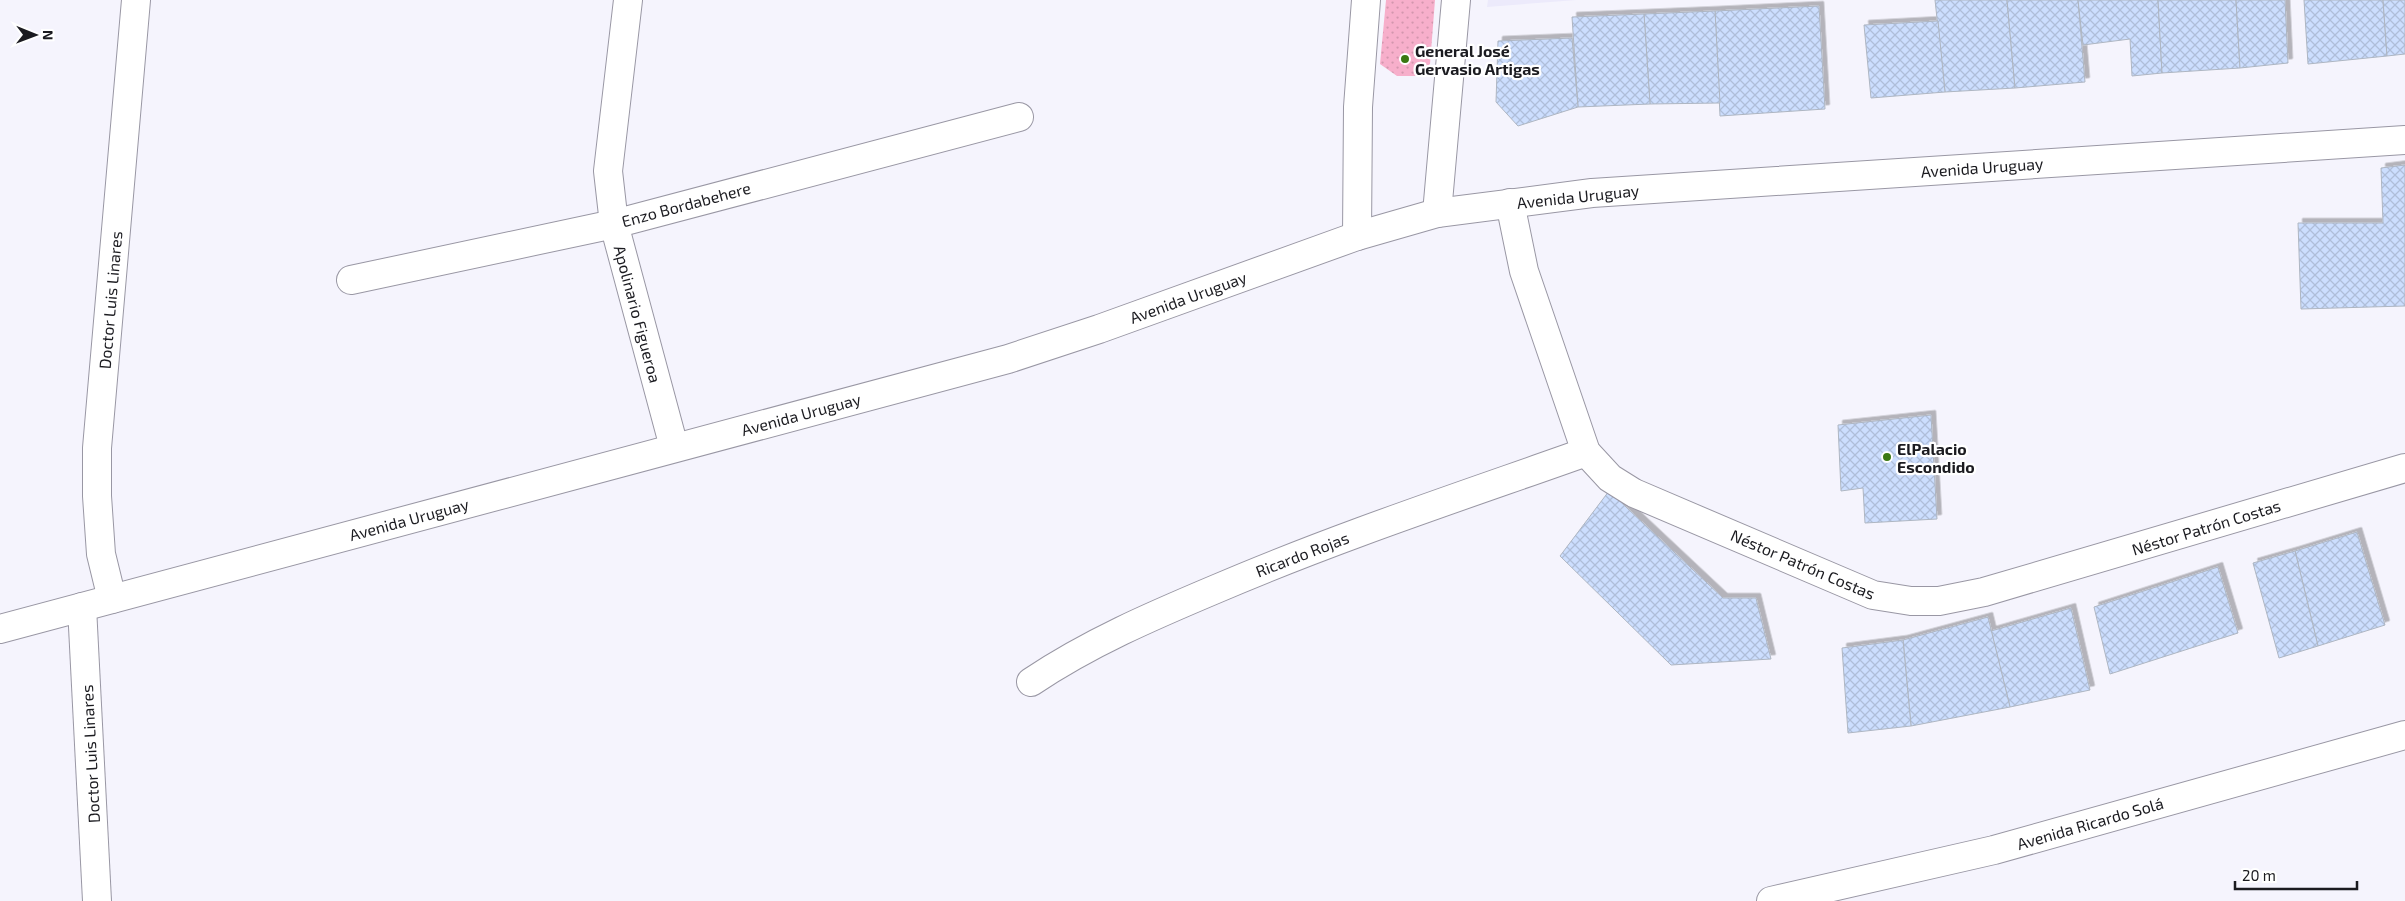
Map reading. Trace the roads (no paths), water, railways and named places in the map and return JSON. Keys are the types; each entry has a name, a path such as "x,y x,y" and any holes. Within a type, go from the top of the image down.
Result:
{"street":[{"name":"Doctor Luis Linares","path":"112,599 101,554 97,496 97,448 136,0"},
{"name":"Apolinario Figueroa","path":"628,0 608,171 614,224 674,448"},
{"path":"1357,236 1358,107 1366,0"},
{"path":"1437,213 1456,0"},
{"name":"Enzo Bordabehere","path":"351,280 614,224 1019,117"},
{"name":"Avenida Uruguay","path":"0,629 1008,359 1099,329 1357,236 1437,213 1602,192 2405,140"},
{"name":"Néstor Patrón Costas","path":"1510,203 1524,271 1586,452 1610,478 1634,493 1873,595 1911,602 1939,601 1993,589 2405,468"},
{"name":"Ricardo Rojas","path":"1031,682 1067,658 1121,629 1305,551 1586,452"},
{"name":"Doctor Luis Linares","path":"82,608 98,901"},
{"name":"Avenida Ricardo Solá","path":"1771,901 1994,850 2405,734"}],"place":[{"name":"General José Gervasio Artigas","path":"1405,59"},
{"name":"ElPalacio Escondido","path":"1887,457"}]}
